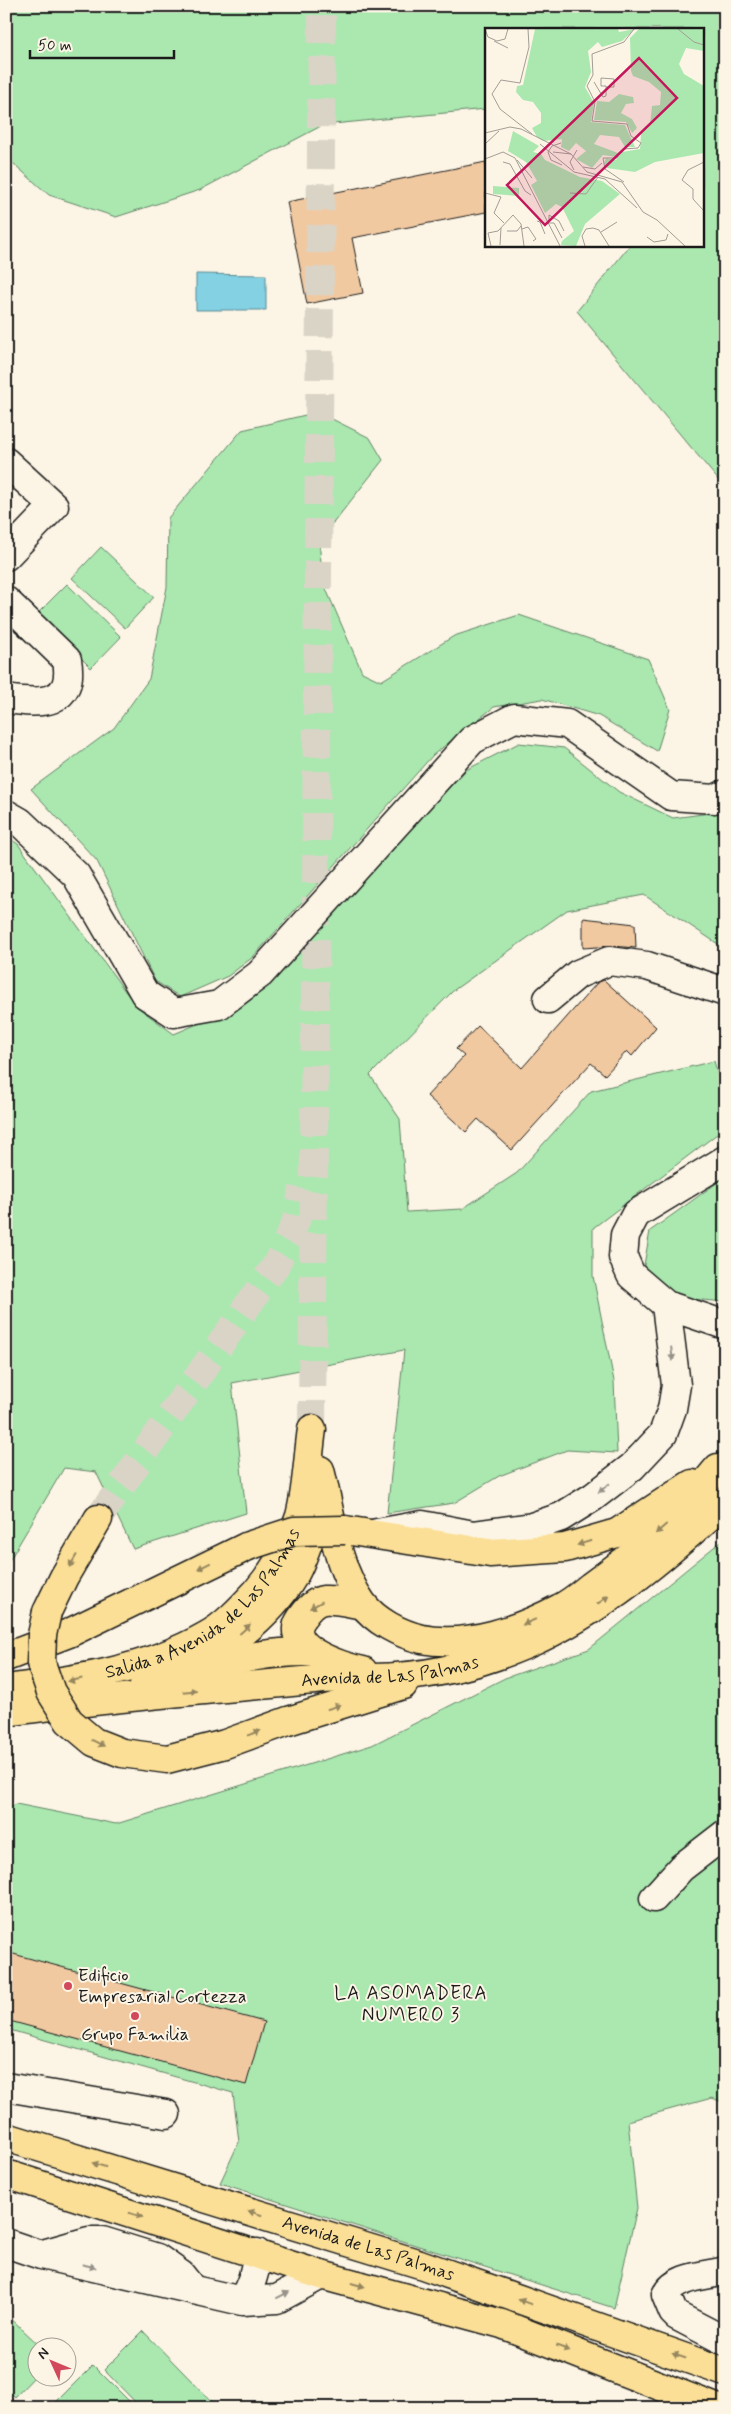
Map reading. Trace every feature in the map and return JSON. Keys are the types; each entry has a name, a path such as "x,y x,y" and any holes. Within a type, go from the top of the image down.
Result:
{"main road":[{"name":"Salida a Avenida de Las Palmas","path":"6,1689 73,1680 131,1667 174,1652 208,1636 245,1604 272,1572 289,1544 300,1514 312,1430 320,1470"},
{"path":"6,1657 69,1633 248,1546 294,1531 345,1530 490,1553 566,1548 617,1533 721,1465"},
{"path":"320,1470 339,1558 346,1578 363,1605 378,1618 404,1635 438,1642 474,1639 517,1627 561,1608 616,1568 677,1516 721,1465"},
{"path":"176,1675 213,1655 242,1632 268,1608 293,1577 306,1549 317,1513 320,1470"},
{"name":"Avenida de Las Palmas","path":"6,1712 90,1701 326,1679 396,1677 441,1671 526,1644 566,1625 636,1577 725,1502"},
{"path":"98,1520 64,1577 47,1612 42,1635 41,1663 51,1692 70,1721 94,1742 122,1753 167,1760 225,1744 288,1721 380,1693 441,1671"},
{"path":"363,1605 324,1600 310,1607 300,1619 298,1633 303,1644 312,1652 351,1669 396,1677"},
{"path":"90,1701 176,1675 256,1654 312,1652"},
{"name":"Avenida de Las Palmas","path":"6,2137 420,2264 725,2372"},
{"name":"Avenida de Las Palmas","path":"6,2174 321,2275 502,2324 716,2408"}],"lane":[{"path":"6,462 54,506 6,556"},
{"path":"6,601 67,660 69,672 67,683 52,700 32,703 6,699"},
{"path":"6,814 20,822 76,875 145,994 174,1013 219,1005 260,974 472,740 514,718 567,724 672,796 715,799 725,794"},
{"path":"548,999 578,974 609,961 647,966 682,980 724,992"},
{"path":"725,1160 636,1214 625,1235 622,1256 631,1275 666,1305 725,1325"},
{"path":"371,1534 422,1525 473,1535 532,1527 561,1517 632,1467 663,1434 672,1409 676,1385 666,1305"},
{"path":"654,1898 681,1868 725,1834"},
{"path":"6,2087 166,2114"},
{"path":"6,2243 41,2254 242,2301 278,2299 321,2275"},
{"path":"242,2301 254,2276 257,2253"},
{"path":"725,2271 680,2281 669,2289 666,2295 673,2312 677,2316 725,2341"}],"green space":[{"path":"6,6 725,6 725,488 577,311 629,246 704,246 704,28 485,28 485,109 323,125 200,190 116,217 49,195 6,157"},
{"path":"318,412 370,438 383,460 319,541 323,582 362,672 381,681 454,636 519,615 648,659 670,709 657,751 599,716 542,699 494,707 433,755 253,957 228,976 180,997 155,981 97,861 31,789 114,728 149,679 167,587 168,518 242,430"},
{"path":"101,547 154,597 125,628 72,578"},
{"path":"67,584 121,637 91,668 37,614"},
{"path":"519,743 564,748 619,792 673,818 725,811 725,942 721,946 644,895 567,910 454,990 370,1075 400,1119 407,1212 462,1209 517,1173 591,1091 714,1061 725,1099 725,1128 593,1228 593,1276 614,1381 617,1453 567,1450 499,1476 454,1503 387,1513 404,1350 232,1383 246,1513 133,1549 96,1472 64,1468 6,1566 6,836 18,844 136,1006 174,1034 242,1005 466,770"},
{"path":"725,1177 725,1302 681,1298 643,1271 650,1231"},
{"path":"725,1538 725,2103 712,2098 628,2121 637,2208 614,2308 220,2183 239,2142 233,2093 6,2029 6,1811 16,1804 116,1824 372,1745 505,1678 589,1649"},
{"path":"6,2314 29,2336 28,2383 15,2397 6,2388"},
{"path":"143,2331 215,2405 213,2408 141,2408 104,2370"},
{"path":"93,2365 136,2408 60,2408 55,2403 72,2386 78,2386 78,2380"}],"water":[{"path":"196,274 266,275 266,310 196,310"}],"building":[{"path":"485,162 485,212 352,238 363,293 307,304 287,202"},
{"path":"583,918 635,924 636,948 611,946 583,948"},
{"path":"604,980 656,1027 632,1056 627,1051 605,1075 591,1063 512,1150 478,1119 466,1132 427,1096 464,1056 456,1049 478,1026 522,1068 597,983"},
{"name":"Edificio Empresarial Cortezza","path":"6,1952 264,2022 246,2085 6,2020"}],"tunnel":[{"path":"312,1429 322,6"},
{"path":"98,1519 276,1265 296,1221 303,1189"}],"place":[{"name":"Edificio Empresarial Cortezza","path":"68,1986"},
{"name":"Grupo Familia","path":"135,2016"}],"district":[{"name":"LA ASOMADERA NUMERO 3","path":"411,2004"}]}
